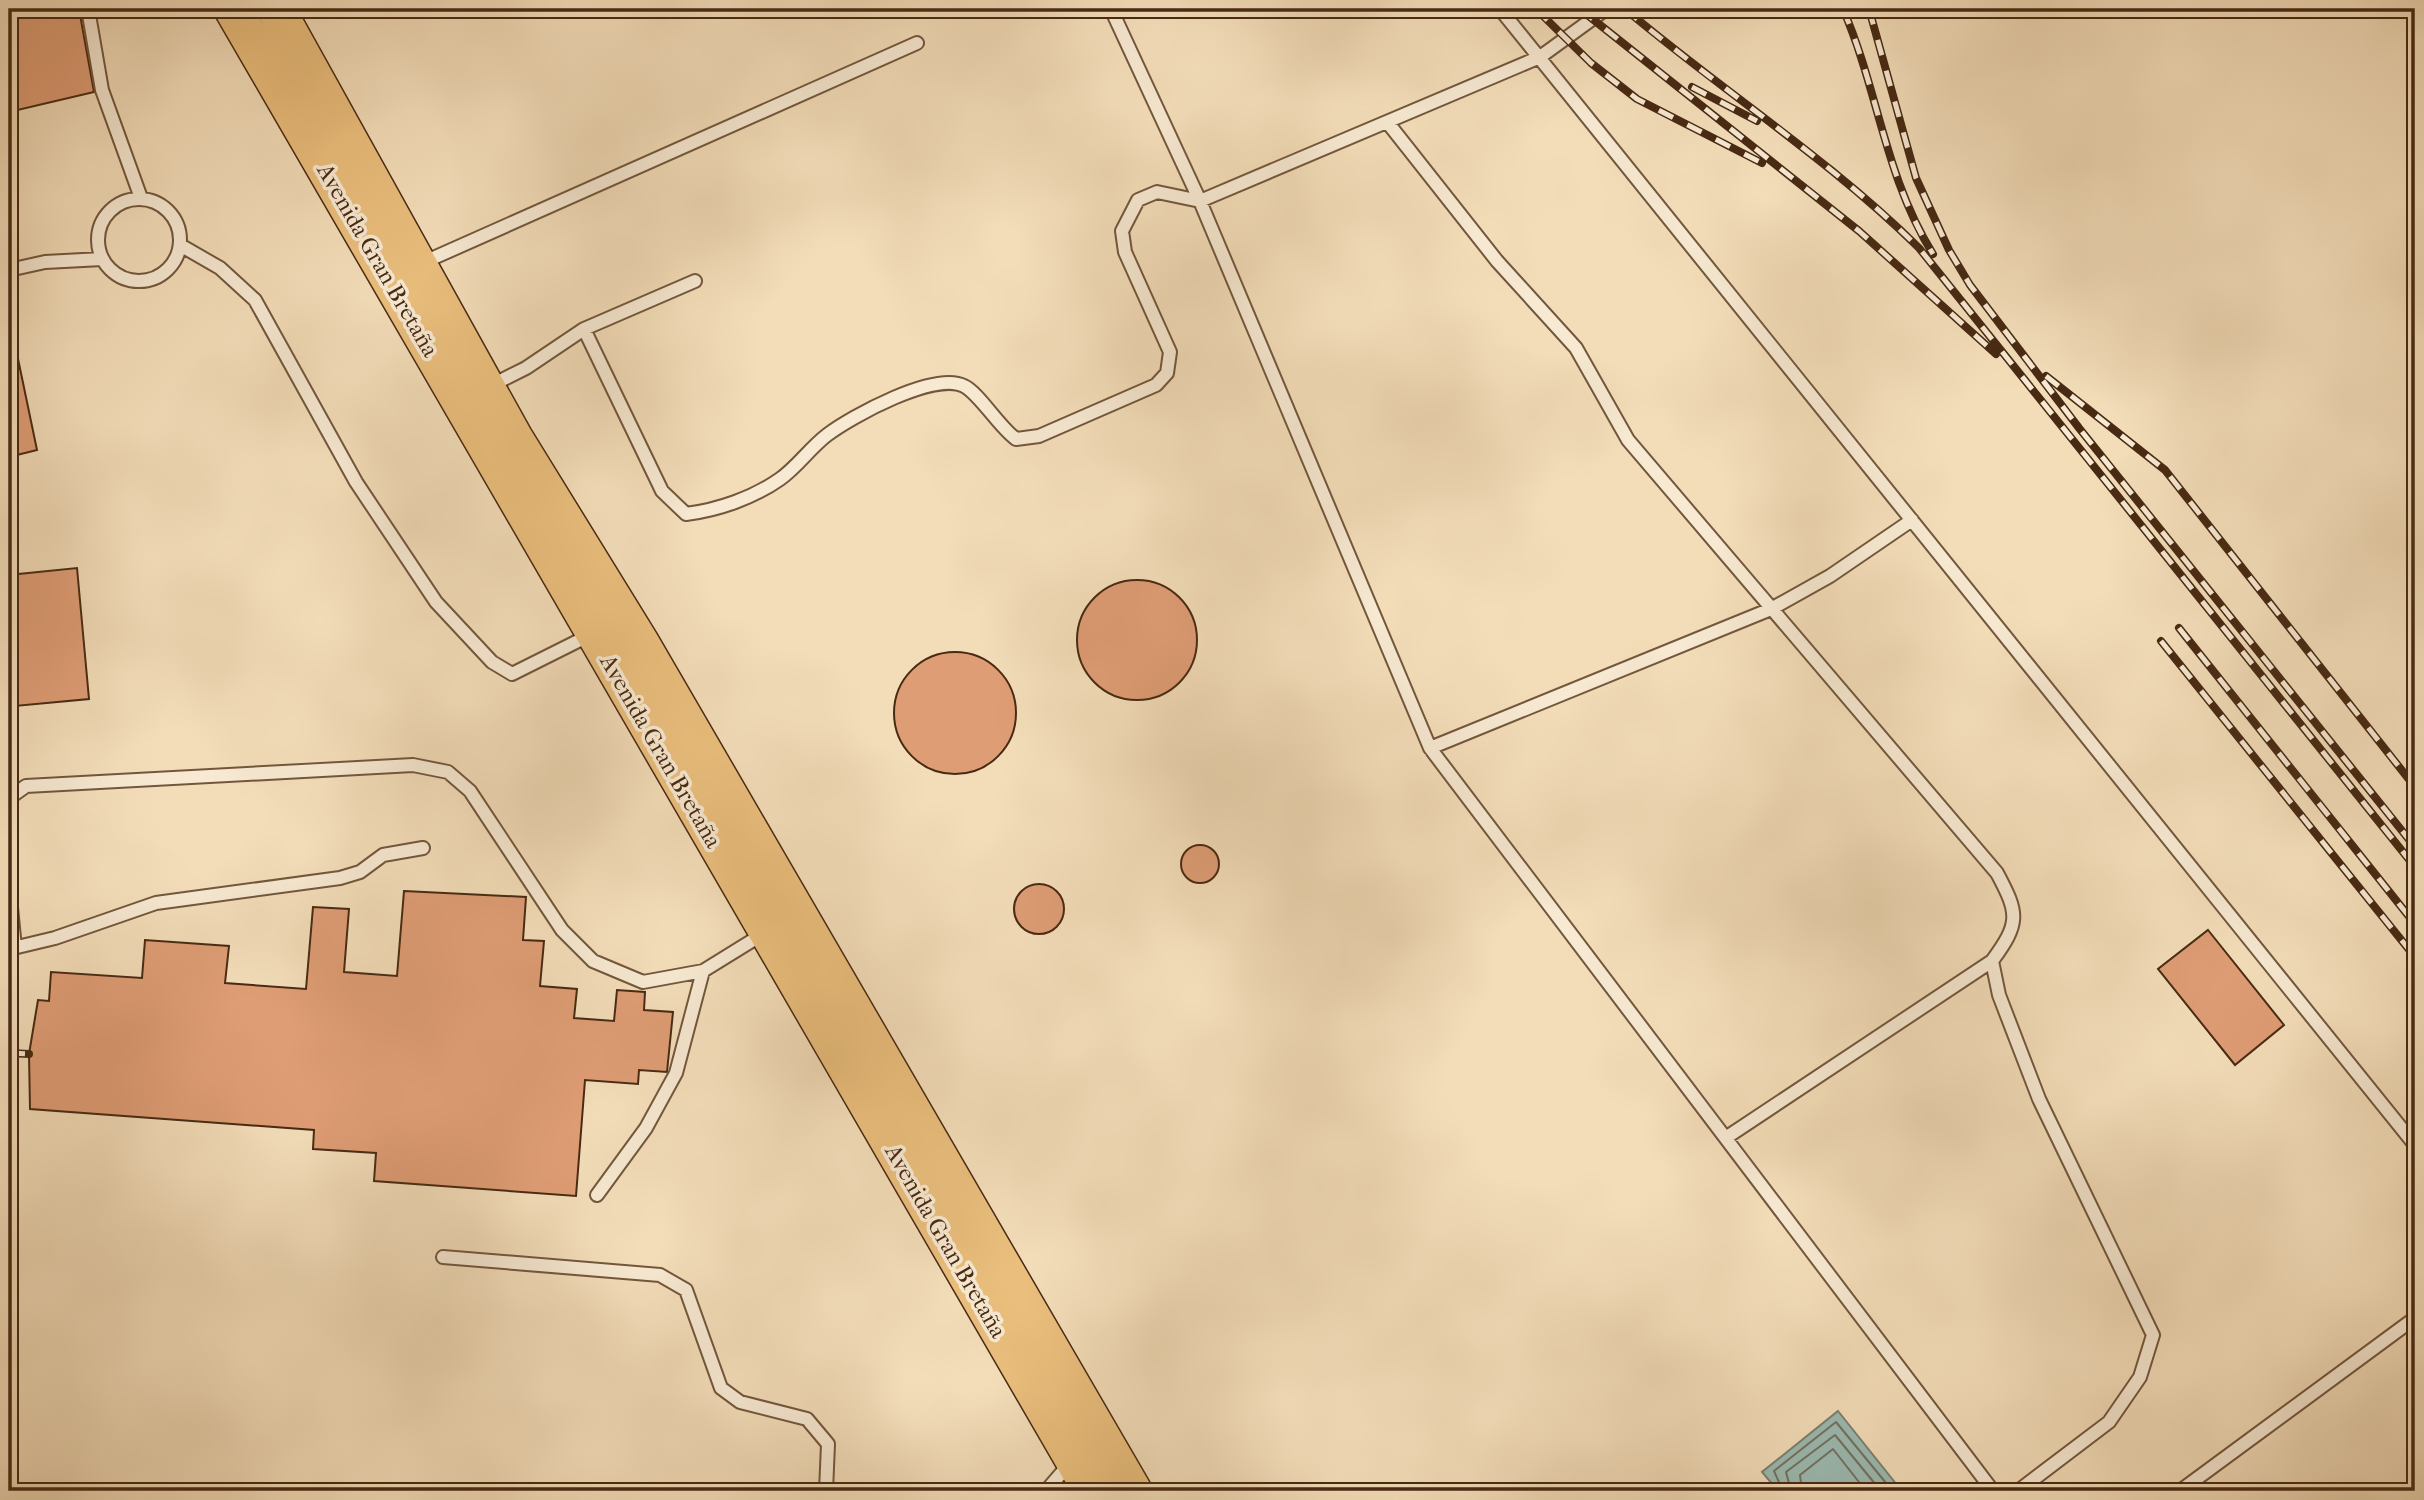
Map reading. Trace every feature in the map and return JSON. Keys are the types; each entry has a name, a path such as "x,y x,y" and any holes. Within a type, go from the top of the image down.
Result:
{"main road":[{"name":"Avenida Gran Bretaña","path":"233,9 1092,1491"},
{"name":"Avenida Gran Bretaña","path":"276,9 486,388 641,644 1133,1491"}],"lane":[{"path":"88,9 102,90 141,198"},
{"path":"1111,9 1200,201 1430,748 1993,1491"},
{"path":"1500,9 2415,1145"},
{"path":"584,329 662,491 686,514 717,510 780,479 828,433 914,388 948,382 966,386 1004,431 1016,439 1039,436 1156,384 1167,373 1170,352 1125,252 1122,231 1139,200 1157,192 1200,201 1540,57 1606,9"},
{"path":"416,265 917,43"},
{"path":"1388,123 1497,261 1576,348 1628,440 1997,873 2013,904 2012,934 1992,961 1727,1137"},
{"path":"141,198 157,202 171,213 179,228 180,245 174,262 162,274 146,280 129,280 113,272 102,259 99,234 109,211 124,201 141,198"},
{"path":"180,245 220,268 255,300 356,482 436,601 492,662 512,674 593,634"},
{"path":"9,270 45,262 102,259"},
{"path":"486,388 526,368 584,329 695,281"},
{"path":"1430,748 1771,609 1830,576 1912,520"},
{"path":"9,805 12,796 26,786 413,765 448,772 470,791 562,930 593,961 643,982 704,971 766,931"},
{"path":"9,887 12,949 55,938 156,903 340,878 360,872 383,855 423,848"},
{"path":"1992,961 1999,995 2039,1098 2152,1335 2140,1377 2109,1422 2018,1491"},
{"path":"597,1195 646,1128 676,1073 704,971"},
{"path":"443,1257 660,1275 686,1290 721,1388 740,1402 807,1419 828,1444 826,1491"},
{"path":"2180,1491 2415,1318"},
{"path":"1046,1491 1073,1459"}],"water":[{"path":"1838,1411 1897,1485 1889,1491 1778,1491 1762,1472"}],"building":[{"path":"9,9 79,9 94,92 9,112"},
{"path":"17,354 37,450 9,457 9,355"},
{"path":"77,568 89,699 15,706 9,632 9,575"},
{"path":"1137,580 1160,584 1180,597 1193,617 1197,640 1193,663 1180,683 1160,696 1137,700 1114,696 1094,683 1081,663 1077,640 1081,617 1094,597 1114,584"},
{"path":"955,652 978,657 998,670 1011,690 1016,713 1011,736 998,756 978,769 955,774 932,769 912,756 899,736 894,713 899,690 912,670 932,657"},
{"path":"1200,845 1214,850 1219,864 1214,878 1200,883 1186,878 1181,864 1186,850"},
{"path":"1039,884 1057,891 1064,909 1057,927 1039,934 1021,927 1014,909 1021,891"},
{"path":"404,891 526,897 523,940 544,941 540,986 577,989 574,1018 614,1021 617,990 645,992 644,1010 673,1012 667,1072 639,1070 638,1084 585,1080 576,1196 374,1181 376,1153 313,1149 314,1130 30,1109 29,1054 38,1000 49,1001 51,972 142,978 145,940 229,946 225,983 306,989 313,907 349,909 344,972 397,976"},
{"path":"2208,930 2284,1025 2235,1065 2158,969"}],"railway":[{"path":"1536,9 1591,63 1637,99 1762,163"},
{"path":"1580,9 1859,231 1996,354"},
{"path":"1625,9 1849,185 1919,248 2415,867"},
{"path":"1843,9 1903,194 1933,254"},
{"path":"1869,9 1916,178 1949,250 1970,285 2079,428 2415,847"},
{"path":"1692,87 1757,121"},
{"path":"2046,376 2165,470 2415,787"},
{"path":"2179,628 2415,924"},
{"path":"2161,641 2415,957"},
{"path":"9,1053 29,1054"}]}
